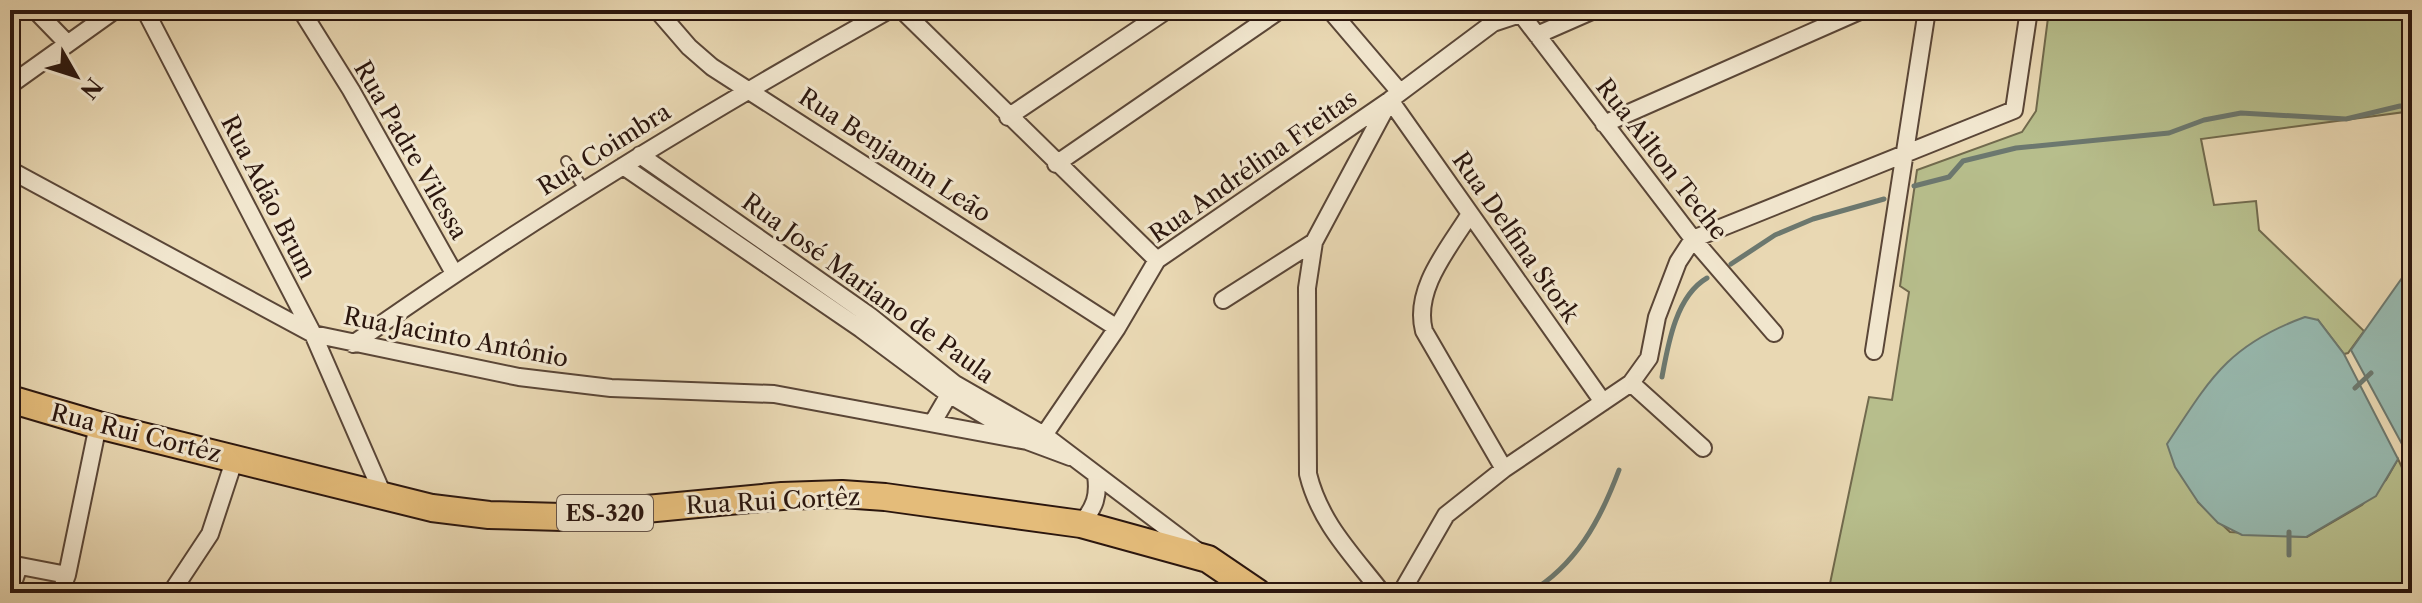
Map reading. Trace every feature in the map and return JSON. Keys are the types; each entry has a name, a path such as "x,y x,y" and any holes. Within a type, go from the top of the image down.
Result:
{"main road":[{"name":"Rua Rui Cortêz","path":"10,399 98,425 384,497 475,513 562,517 842,494 1081,524 1208,559"},
{"name":"ES-320","path":"1208,559 1258,593"}],"street":[{"path":"35,10 67,43"},
{"path":"10,85 115,10"},
{"name":"Rua Adão Brum","path":"145,10 313,334 384,497"},
{"name":"Rua Padre Vilessa","path":"301,10 351,90 454,273"},
{"name":"Rua Benjamin Leão","path":"657,10 689,47 712,67 750,88 1117,328"},
{"name":"Rua Coimbra","path":"353,344 454,273 584,189 750,88 889,10"},
{"path":"902,10 1157,260"},
{"path":"1008,117 1167,10"},
{"path":"1056,164 1280,10"},
{"name":"Rua Andrélina Freitas","path":"1330,10 1395,96"},
{"path":"1537,35 1594,10"},
{"path":"1604,124 1862,10"},
{"path":"1874,351 1927,10"},
{"path":"1401,593 1446,515 1504,469 1631,383 1649,358 1657,317 1678,262 1693,239 2014,110 2029,10"},
{"name":"Rua Andrélina Freitas","path":"1036,441 1117,328 1157,260 1395,96 1493,23 1524,12"},
{"name":"Rua Ailton Teche","path":"1524,12 1537,35 1693,239 1774,333"},
{"path":"1382,593 1329,528 1315,502 1308,474 1307,288 1314,242 1395,96"},
{"name":"Rua Delfina Stork","path":"1395,96 1470,214 1603,402"},
{"name":"Rua José Mariano de Paula","path":"640,155 730,229"},
{"name":"Rua José Mariano de Paula","path":"623,166 730,229 866,322 951,389 1036,441"},
{"name":"Rua Jacinto Antônio","path":"10,170 313,334 519,377 611,388 774,394 1036,441 1070,457 1208,559"},
{"path":"1470,214 1425,291 1421,317 1424,331 1504,469"},
{"path":"1223,300 1314,242"},
{"path":"1631,383 1703,448"},
{"path":"933,422 951,389"},
{"path":"60,593 67,575 98,425"},
{"path":"171,593 210,534 235,458"},
{"path":"1081,524 1093,509 1098,492 1096,475"},
{"path":"10,592 14,565 67,575"}],"lane":[{"path":"566,161 584,189"}],"green space":[{"path":"2049,10 2412,10 2412,111 2201,139 2214,205 2256,201 2259,230 2364,331 2344,354 2318,320 2198,502 2230,532 2307,537 2362,505 2386,480 2398,459 2412,489 2412,593 1828,593 1869,397 1892,400 1909,292 1900,286 1917,170 2022,132 2036,111"}],"water":[{"path":"2412,264 2412,424 2403,446 2351,350"},
{"path":"2305,317 2318,320 2344,354 2398,459 2376,496 2306,537 2242,535 2218,523 2198,502 2175,467 2167,444 2209,383 2239,352 2279,328"}],"waterway":[{"path":"1914,186 1949,177 1963,161 2016,148 2169,133 2204,120 2241,113 2346,119 2400,106 2412,107"},
{"path":"1731,264 1775,235 1813,219 1884,199"},
{"path":"1662,377 1675,322 1688,296 1707,278"},
{"path":"2355,388 2371,373"},
{"path":"1529,593 1560,569 1584,540 1604,507 1619,470"},
{"path":"2289,532 2289,555"}]}
